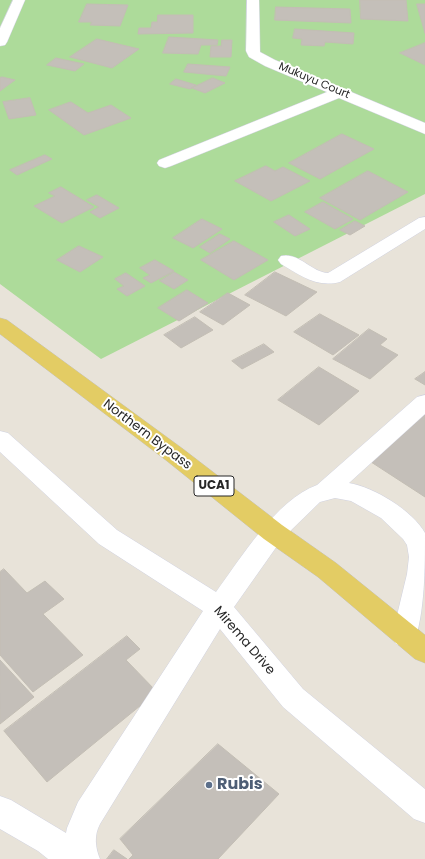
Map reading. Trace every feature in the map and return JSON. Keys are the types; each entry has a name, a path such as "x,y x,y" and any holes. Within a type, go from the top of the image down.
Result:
{"main road":[{"name":"Northern Bypass","path":"0,324 175,455 273,532 327,570 425,651"}],"street":[{"path":"0,42 19,0"},
{"name":"Mukuyu Court","path":"253,0 254,54 270,63 425,129"},
{"path":"165,163 340,92"},
{"path":"287,260 320,278 327,280 333,278 425,222"},
{"path":"325,491 425,402"},
{"name":"Mirema Drive","path":"0,439 108,537 219,608 293,698 425,808"},
{"path":"84,859 79,855 82,828 89,812 219,608 273,532 312,496 335,489 357,493 389,512 412,532 423,555 405,636"},
{"path":"0,811 28,829 48,838 62,850 68,859"}],"green space":[{"path":"0,0 425,0 425,194 101,359 0,284"}],"building":[{"path":"360,0 406,0 408,21 361,19"},
{"path":"87,4 128,5 120,26 90,25 92,22 79,22"},
{"path":"417,4 425,4 425,33"},
{"path":"276,7 350,9 351,23 275,20"},
{"path":"158,15 193,15 193,33 138,34 139,28 151,28 152,22 157,22"},
{"path":"295,29 354,33 353,44 325,42 324,46 301,45 302,39 293,38"},
{"path":"169,37 218,40 217,45 201,45 198,54 163,53"},
{"path":"97,39 139,49 112,68 70,57"},
{"path":"222,40 232,40 231,57 210,57 211,46 221,46"},
{"path":"425,43 425,65 400,53"},
{"path":"56,58 84,64 75,71 47,65"},
{"path":"188,64 230,67 226,76 184,72"},
{"path":"2,77 15,80 0,91 0,78"},
{"path":"213,78 225,83 205,93 192,88"},
{"path":"176,79 196,85 190,89 170,84"},
{"path":"30,98 36,115 9,119 3,102"},
{"path":"71,102 88,113 111,105 131,118 84,135 49,110"},
{"path":"342,134 374,149 320,179 289,163"},
{"path":"45,155 52,159 17,175 10,170"},
{"path":"266,166 275,171 283,167 310,181 271,201 235,181"},
{"path":"368,171 408,192 360,220 320,198"},
{"path":"61,187 94,207 62,223 34,206 55,196 49,193"},
{"path":"97,195 119,208 100,218 90,212 99,207 87,200"},
{"path":"323,202 353,219 335,229 305,212"},
{"path":"289,215 310,229 295,236 274,222"},
{"path":"202,219 222,229 193,248 173,238"},
{"path":"355,221 365,226 350,235 340,230"},
{"path":"220,234 230,239 210,253 200,247"},
{"path":"234,241 268,260 234,280 201,260"},
{"path":"79,246 103,257 80,272 57,260"},
{"path":"155,260 174,271 151,283 143,278 150,275 140,268"},
{"path":"174,272 188,280 174,289 160,281"},
{"path":"275,272 317,292 286,316 245,295"},
{"path":"126,273 145,286 127,296 117,289 124,286 115,279"},
{"path":"187,290 208,303 179,321 158,308"},
{"path":"228,293 250,305 223,325 200,312"},
{"path":"320,314 359,335 333,355 294,332"},
{"path":"195,317 213,330 181,348 164,335"},
{"path":"369,329 387,339 380,345 398,355 370,379 333,359"},
{"path":"264,344 274,352 242,369 232,361"},
{"path":"319,367 359,391 319,425 278,400"},
{"path":"425,372 425,385 415,379"},
{"path":"425,412 425,497 368,460"},
{"path":"4,569 27,593 45,581 64,599 43,614 83,655 33,692 0,655 0,572"},
{"path":"127,636 140,649 126,660 157,692 47,782 4,731"},
{"path":"0,660 34,697 0,724"},
{"path":"218,744 279,794 218,859 129,859 133,855 120,839"},
{"path":"114,850 127,859 107,859"}],"place":[{"name":"Rubis","path":"209,785"}]}
